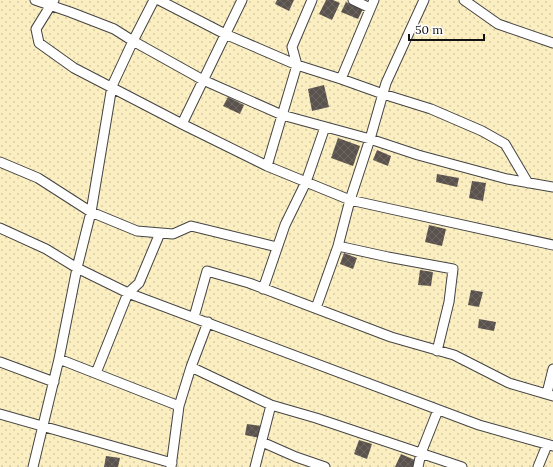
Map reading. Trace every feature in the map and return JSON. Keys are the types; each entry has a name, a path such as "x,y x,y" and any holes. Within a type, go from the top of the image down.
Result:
{"street":[{"path":"35,0 52,2 114,29 203,80 282,115 507,179 553,187"},
{"path":"33,467 54,382 77,268 91,212 112,86 154,0"},
{"path":"159,0 225,34 297,65 431,109 482,131 505,144 528,183"},
{"path":"182,124 242,0"},
{"path":"267,166 297,65 292,47 312,0"},
{"path":"341,79 372,4 353,0"},
{"path":"316,308 338,246 350,200 386,83 424,0"},
{"path":"464,0 498,24 553,43"},
{"path":"52,2 36,29 39,43 74,68 267,166 350,200 553,245"},
{"path":"263,289 285,225 306,182 325,127"},
{"path":"0,162 38,178 91,212 137,230 173,234 191,226 277,247"},
{"path":"0,228 46,249 77,268 128,293 479,425 550,445 538,467"},
{"path":"96,373 128,293 139,283 160,233"},
{"path":"338,246 453,269 449,302 437,351"},
{"path":"194,317 207,271 249,283 391,337 454,355 509,383 550,395 553,369"},
{"path":"0,414 171,465 179,406 191,367 208,322"},
{"path":"59,360 179,406"},
{"path":"0,362 54,382"},
{"path":"191,367 271,405 316,418 462,467"},
{"path":"256,467 271,405"},
{"path":"418,467 421,453 438,410"},
{"path":"262,442 296,457 325,467"}],"sand":[{"path":"0,0 553,0 553,467 0,467"}],"building":[{"path":"277,0 294,0 289,11 275,4"},
{"path":"326,0 333,0 340,3 332,20 319,14"},
{"path":"346,2 363,9 358,19 341,12"},
{"path":"324,85 329,107 312,111 308,89"},
{"path":"228,97 244,105 240,114 223,106"},
{"path":"338,138 360,146 353,166 331,158"},
{"path":"377,150 391,156 388,166 373,160"},
{"path":"437,174 459,178 457,187 436,182"},
{"path":"472,181 486,183 483,201 469,198"},
{"path":"429,225 446,229 442,246 425,242"},
{"path":"344,253 357,258 353,269 340,264"},
{"path":"420,270 433,272 431,286 418,285"},
{"path":"471,290 483,292 479,307 468,305"},
{"path":"479,319 496,322 494,331 478,328"},
{"path":"247,424 262,426 260,438 245,435"},
{"path":"359,440 372,444 367,459 354,454"},
{"path":"401,454 417,461 414,467 395,467"},
{"path":"106,456 120,458 118,467 104,467"}]}
